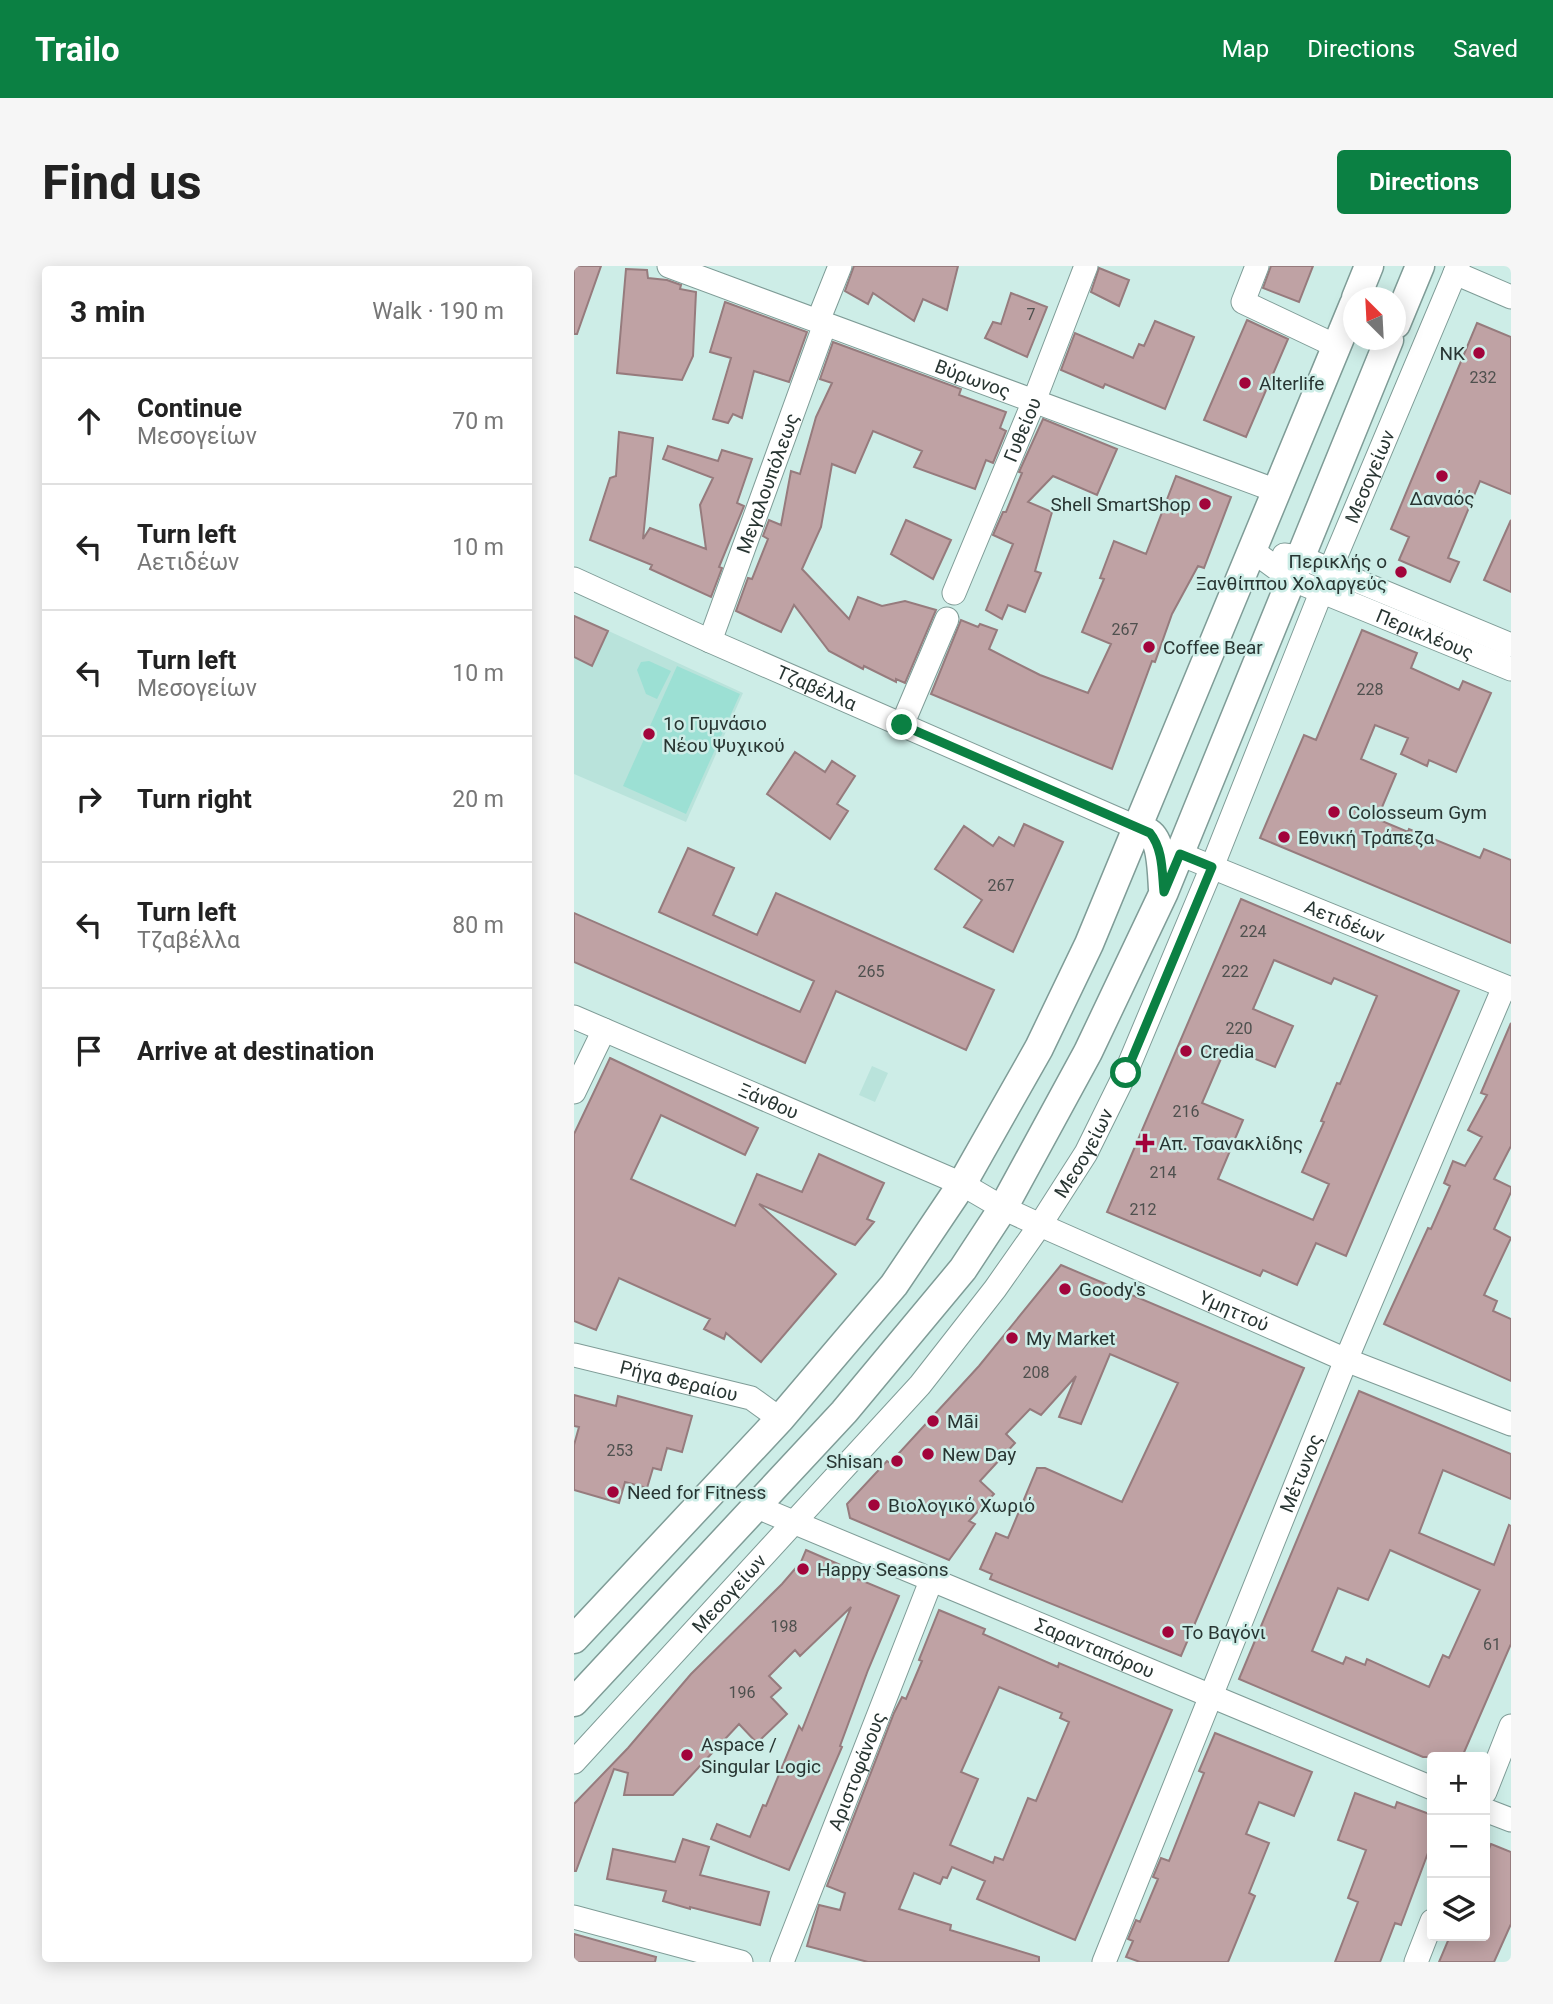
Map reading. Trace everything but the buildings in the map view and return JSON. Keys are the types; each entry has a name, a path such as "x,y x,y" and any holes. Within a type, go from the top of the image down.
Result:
{"main road":[{"path":"1360,287 1369,266"},
{"path":"1406,298 1420,266"},
{"path":"574,1639 780,1419 894,1285 962,1184 1039,1048 1088,944 1343,329"},
{"name":"Μεσογείων","path":"574,1702 844,1412 962,1269 1003,1208 1088,1052 1164,892 1385,350"},
{"path":"1138,828 1150,833 1155,839 1161,860 1164,892"}],"street":[{"name":"Βύρωνος","path":"668,266 725,276 822,323 1277,491"},
{"name":"Μεγαλουπόλεως","path":"710,641 840,266"},
{"name":"Γυθείου","path":"954,593 1034,401 1086,266"},
{"path":"1257,266 1243,302 1336,346"},
{"path":"1457,269 1511,297"},
{"name":"Μεσογείων","path":"574,1762 920,1385 1040,1225 1086,1153 1126,1073 1212,867 1326,580 1457,269"},
{"name":"Περικλέους","path":"1253,551 1326,580 1511,645"},
{"name":"Τζαβέλλα","path":"574,579 1138,828"},
{"name":"Περικλέους","path":"1326,580 1511,669"},
{"path":"902,725 947,619"},
{"name":"Αετιδέων","path":"1180,854 1508,988"},
{"name":"Μέτωνος","path":"1104,1962 1346,1360 1508,988"},
{"name":"Ξάνθου","path":"574,1017 962,1184"},
{"path":"574,1093 604,1030"},
{"name":"Υμηττού","path":"962,1184 1003,1208 1040,1225 1346,1360 1511,1424"},
{"name":"Ρήγα Φεραίου","path":"574,1355 751,1398 780,1419"},
{"name":"Σαρανταπόρου","path":"757,1507 1427,1786"},
{"name":"Αριστοφάνους","path":"782,1962 931,1580"},
{"path":"1490,1779 1511,1726"},
{"path":"1490,1812 1511,1820"},
{"path":"574,1917 741,1962"},
{"path":"1416,1962 1427,1934"}],"shaded area":[{"name":"1ο Γυμνάσιο Νέου Ψυχικού","path":"574,615 743,693 686,822 574,774"},
{"path":"649,661 671,671 657,699 646,694 637,670 641,662"},
{"path":"677,666 740,694 686,814 623,786"},
{"path":"872,1066 888,1073 875,1102 859,1095"}],"place":[{"name":"NK","path":"1479,353"},
{"name":"Alterlife","path":"1245,383"},
{"name":"Δαναός","path":"1442,476"},
{"name":"Shell SmartShop","path":"1205,504"},
{"name":"Περικλής ο Ξανθίππου Χολαργεύς","path":"1401,572"},
{"name":"Coffee Bear","path":"1149,647"},
{"name":"1ο Γυμνάσιο Νέου Ψυχικού","path":"649,734"},
{"name":"Colosseum Gym","path":"1334,812"},
{"name":"Εθνική Τράπεζα","path":"1284,837"},
{"name":"Credia","path":"1186,1051"},
{"name":"Απ. Τσανακλίδης","path":"1145,1143"},
{"name":"Goody's","path":"1065,1289"},
{"name":"My Market","path":"1012,1338"},
{"name":"Māi","path":"933,1421"},
{"name":"New Day","path":"928,1454"},
{"name":"Shisan","path":"897,1461"},
{"name":"Need for Fitness","path":"613,1492"},
{"name":"Βιολογικό Χωριό","path":"874,1505"},
{"name":"Happy Seasons","path":"803,1569"},
{"name":"Το Βαγόνι","path":"1168,1632"},
{"name":"Aspace / Singular Logic","path":"687,1755"}],"route":[{"path":"902,725 1150,833 1155,839 1161,860 1164,892 1180,854 1212,867 1126,1073"}]}
